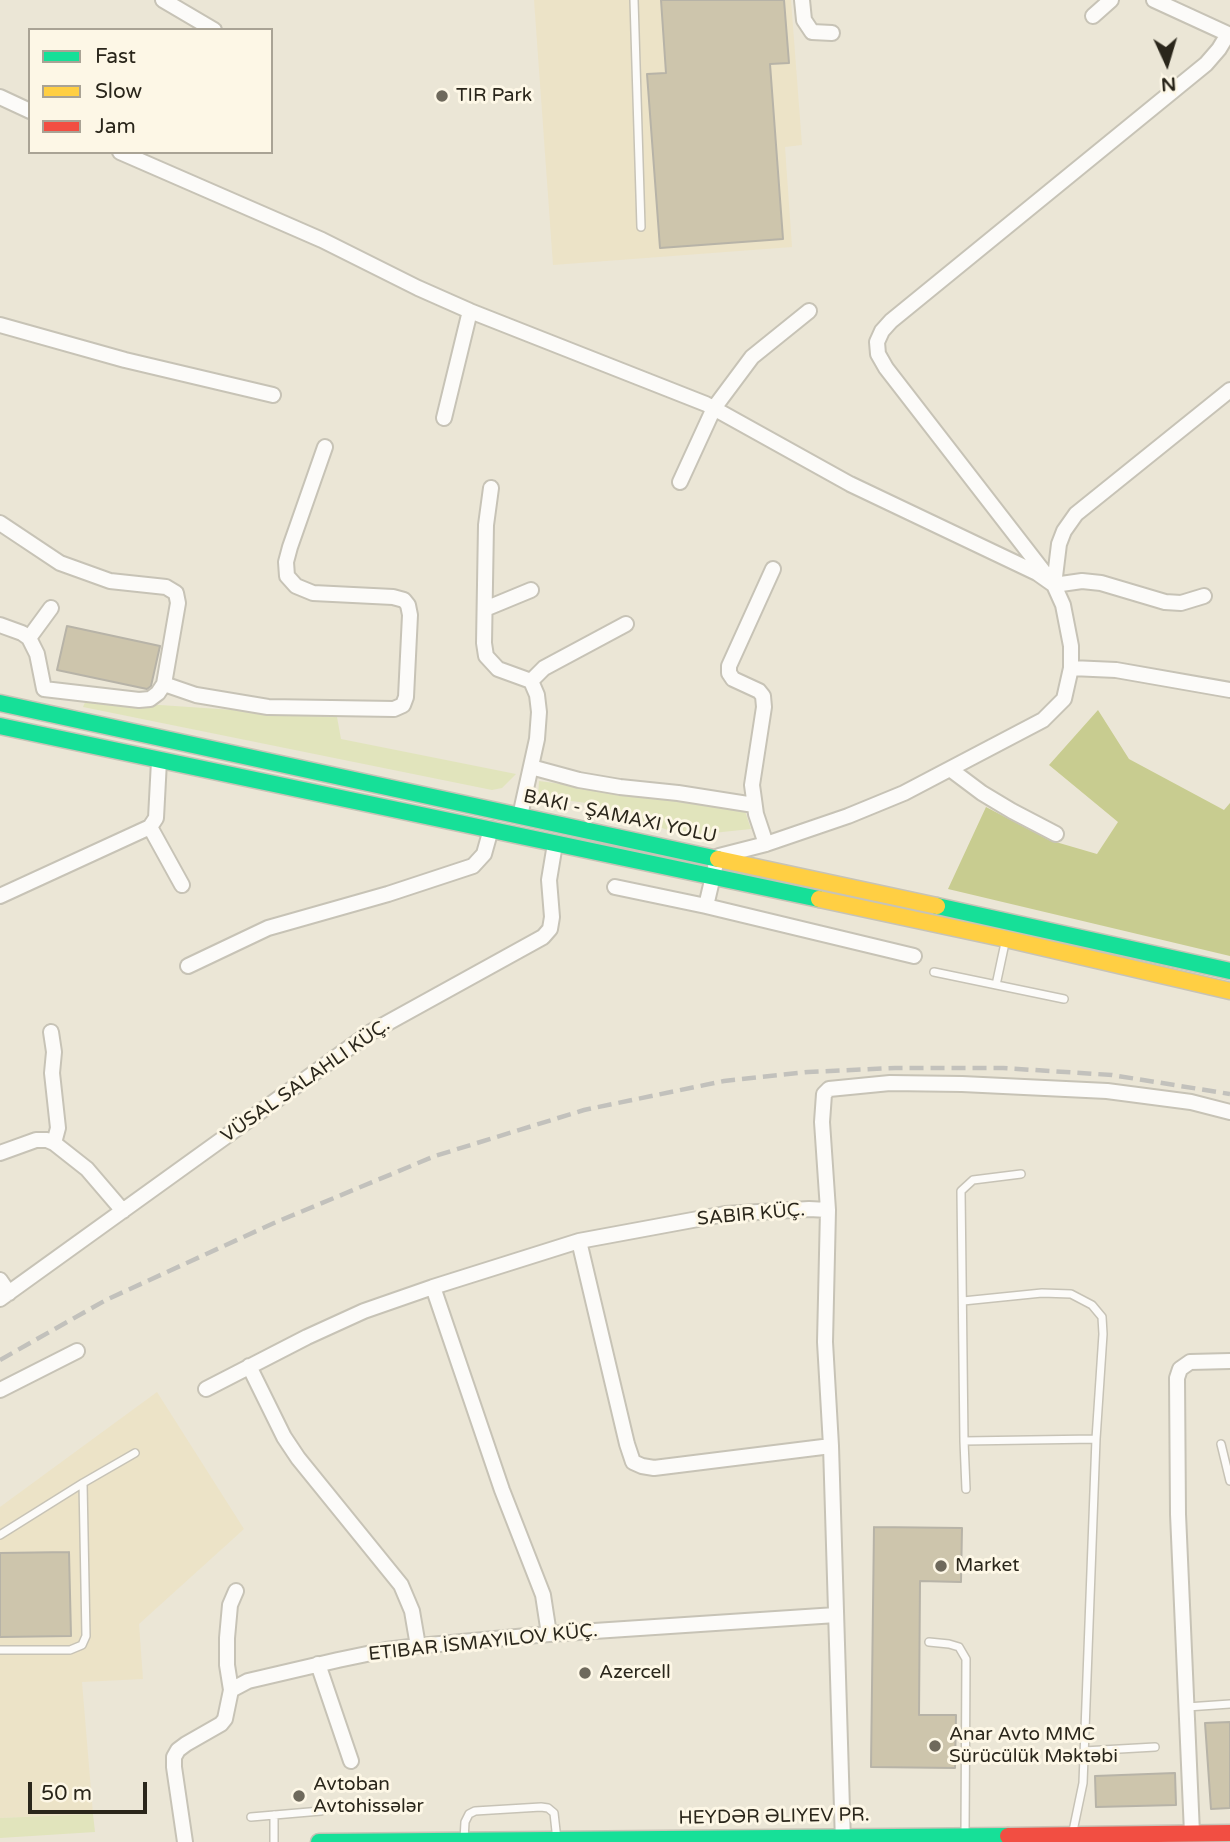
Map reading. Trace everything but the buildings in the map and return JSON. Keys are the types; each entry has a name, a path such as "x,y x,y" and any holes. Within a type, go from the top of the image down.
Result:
{"main road":[{"path":"0,703 1230,971"},
{"path":"0,726 1006,939 1230,991"},
{"name":"HEYDƏR ƏLIYEV PR.","path":"319,1842 965,1836 1072,1839 1230,1833"}],"street":[{"path":"163,0 212,28"},
{"path":"802,0 804,20 812,32 832,33"},
{"path":"1093,16 1111,0"},
{"path":"706,906 717,859 726,853 766,844 848,816 904,793 1043,720 1064,699 1071,668 1071,646 1063,605 1054,584 886,368 878,354 877,342 891,321 1206,64 1229,35 1154,0"},
{"path":"0,97 28,110"},
{"path":"125,154 322,240 470,311 714,408 850,484 1037,573 1054,584 1082,580 1101,583 1165,602 1181,603 1204,596"},
{"path":"444,418 470,311"},
{"path":"680,482 714,408 752,357 809,311"},
{"path":"0,325 125,360 273,395"},
{"path":"1054,584 1059,544 1076,514 1230,390"},
{"path":"164,684 196,695 268,707 394,709 403,705 406,697 410,615 404,600 393,597 313,593 296,586 287,576 286,562 290,547 325,447"},
{"path":"491,488 486,525 486,656 498,669 531,681 537,695 539,712 537,739 520,816"},
{"path":"0,523 60,563 110,581 166,587 176,593 178,603 164,684 150,699 44,689"},
{"path":"766,844 754,805 752,785 764,707 763,696 733,679 729,666 773,569"},
{"path":"485,608 531,590"},
{"path":"29,638 51,608"},
{"path":"531,681 544,668 626,624"},
{"path":"0,625 29,638 37,654 44,689 37,711"},
{"path":"1071,668 1116,670 1230,690"},
{"path":"0,895 150,827 156,818 159,761"},
{"path":"531,767 579,780 620,787 754,805"},
{"path":"950,769 982,793 1056,834"},
{"path":"150,827 182,885"},
{"path":"188,966 268,928 474,866 484,854 491,829"},
{"path":"0,1280 4,1296 371,1032 544,937 550,929 552,917 549,880 555,844"},
{"path":"615,887 914,956"},
{"path":"51,1032 58,1128 54,1143"},
{"path":"828,1210 822,1122 824,1094 829,1089 902,1083 1107,1091 1191,1102 1230,1112"},
{"path":"0,1153 36,1140 54,1143 87,1169 123,1211"},
{"name":"SABIR KÜÇ.","path":"206,1389 363,1311 579,1241 725,1214 828,1210 825,1342 831,1446 843,1839"},
{"path":"579,1241 627,1444 634,1462 654,1468 831,1446"},
{"path":"433,1287 502,1490 543,1595 549,1634"},
{"path":"0,1390 77,1351"},
{"path":"1192,1833 1178,1514 1177,1378 1180,1369 1190,1362 1230,1362"},
{"path":"249,1366 284,1437 298,1458 401,1585 412,1611 418,1646"},
{"path":"231,1690 227,1665 227,1637 230,1605 236,1591"},
{"path":"185,1842 174,1757 178,1750 221,1724 225,1719 231,1690 248,1681 386,1650 418,1646 549,1634 836,1615"},
{"path":"318,1664 351,1760"}],"lane":[{"path":"634,0 641,227"},
{"path":"996,985 1006,939"},
{"path":"934,972 1064,999"},
{"path":"966,1489 961,1191 973,1180 1021,1174"},
{"path":"962,1301 1042,1293 1071,1294 1092,1305 1102,1317 1083,1783 1072,1839"},
{"path":"964,1441 1096,1439"},
{"path":"1221,1444 1230,1481"},
{"path":"0,1535 135,1453"},
{"path":"0,1650 70,1650 82,1644 86,1636 83,1483"},
{"path":"929,1642 959,1647 966,1659 965,1836"},
{"path":"1186,1707 1230,1704"},
{"path":"1084,1751 1155,1747"},
{"path":"463,1841 468,1814 475,1811 541,1807 554,1813 557,1841"},
{"path":"251,1817 321,1811"},
{"path":"274,1815 274,1842"}],"shaded area":[{"path":"534,0 791,0 802,145 785,147 792,247 553,265"},
{"path":"157,1392 244,1529 139,1624 143,1679 82,1682 93,1814 0,1818 0,1507"}],"green space":[{"path":"86,700 337,717 341,739 516,774 502,788 492,790 83,707"},
{"path":"1098,710 1129,759 1224,810 1230,803 1230,956 948,889 986,807 1049,840 1097,854 1118,822 1049,765"},
{"path":"539,781 744,808 751,829 703,834 668,830 587,803 538,797"},
{"path":"93,1814 95,1832 0,1838 0,1818"}],"railway":[{"path":"0,1360 106,1300 274,1223 435,1156 584,1110 724,1081 808,1072 895,1068 1003,1068 1112,1075 1230,1094"}],"traffic: fast":[{"path":"0,703 718,859"},
{"path":"0,726 819,899"},
{"path":"937,906 1230,971"},
{"path":"319,1842 1008,1836"}],"traffic: slow":[{"path":"718,859 937,906"},
{"path":"819,899 1230,991"}],"traffic: jam":[{"path":"1008,1836 1230,1833"}],"place":[{"name":"TIR Park","path":"442,96"},
{"name":"Market","path":"941,1566"},
{"name":"Azercell","path":"585,1673"},
{"name":"Anar Avto MMC Sürücülük Məktəbi","path":"935,1746"},
{"name":"Avtoban Avtohissələr","path":"299,1796"}]}
